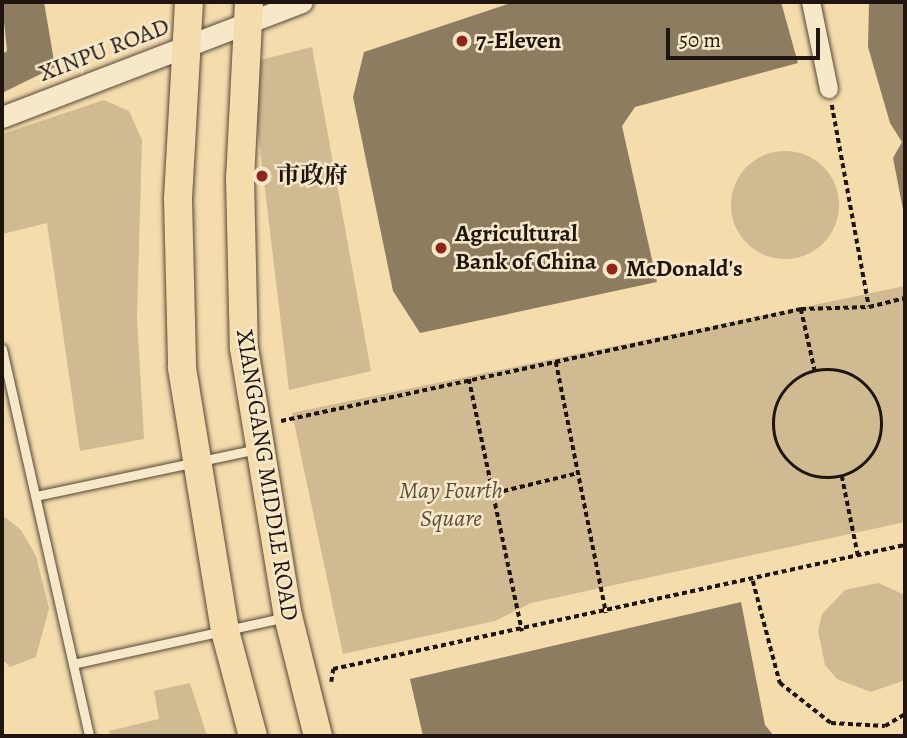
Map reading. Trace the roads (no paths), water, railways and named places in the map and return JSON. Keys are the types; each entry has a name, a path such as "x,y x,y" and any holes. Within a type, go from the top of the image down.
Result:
{"main road":[{"path":"189,2 183,49 178,199 182,368 195,462 225,631 253,736"},
{"name":"XIANGGANG MIDDLE ROAD","path":"248,12 240,178 243,322 258,440 288,616 318,736"}],"street":[{"name":"XINPU ROAD","path":"2,117 183,49 248,12 302,2"},
{"path":"811,2 829,89"}],"lane":[{"path":"2,349 5,373 36,496 89,736"},
{"path":"36,496 195,462 258,440"},
{"path":"74,664 288,616"}],"place":[{"name":"7-Eleven","path":"462,41"},
{"name":"市政府","path":"262,176"},
{"name":"Agricultural Bank of China","path":"441,248"},
{"name":"McDonald's","path":"612,269"}],"park label":[{"name":"May Fourth Square","path":"451,505"}]}
